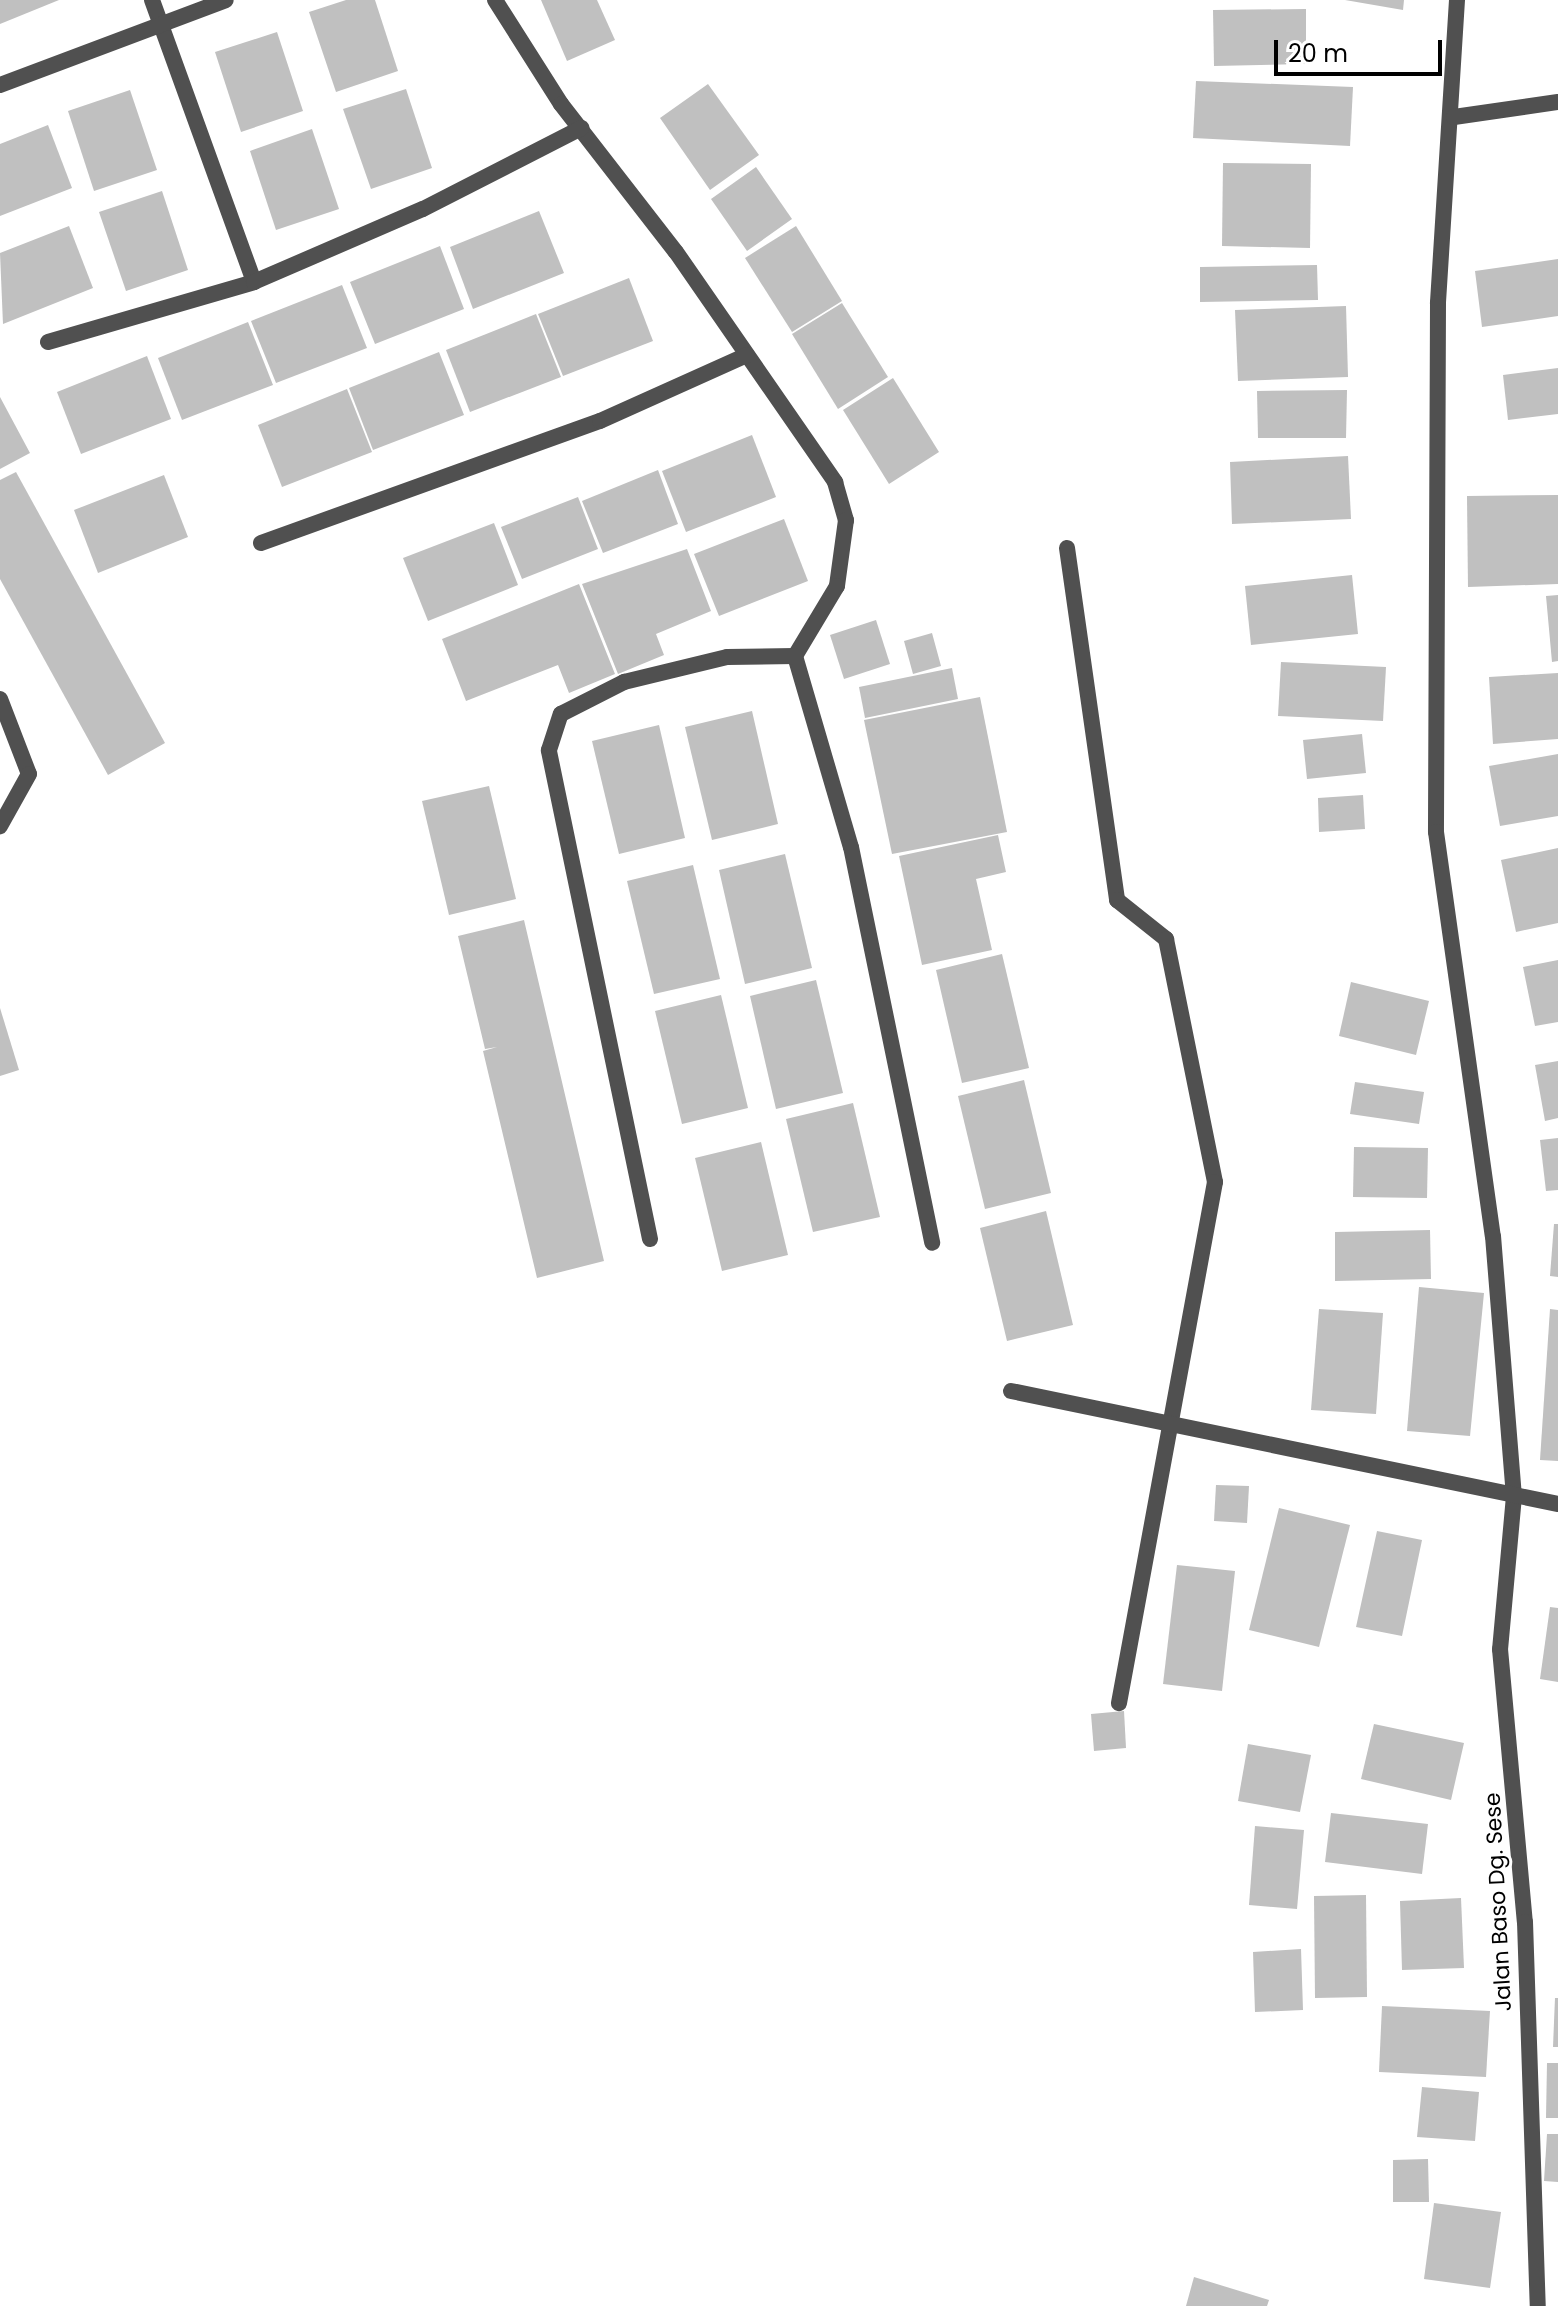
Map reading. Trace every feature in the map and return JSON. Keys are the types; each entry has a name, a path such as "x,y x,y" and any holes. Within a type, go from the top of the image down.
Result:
{"street":[{"path":"152,0 254,282"},
{"path":"0,85 226,0"},
{"path":"495,0 581,128 747,355 835,482 846,520 837,586 795,656 851,847 932,1243"},
{"name":"Jalan Baso Dg. Sese","path":"1457,0 1454,117 1438,303 1436,832 1493,1236 1514,1496 1500,1649 1525,1922 1538,2306"},
{"path":"1454,117 1558,102"},
{"path":"48,342 254,282 423,209 581,128"},
{"path":"261,543 600,421 747,355"},
{"path":"1067,548 1117,900 1166,939 1215,1182 1173,1424 1119,1703"},
{"path":"650,1239 549,750 561,714 624,682 727,657 795,656"},
{"path":"0,699 29,774 0,826"},
{"path":"1011,1391 1558,1504"}],"building":[{"path":"0,0 59,0 0,24"},
{"path":"346,0 375,0 398,71 336,92 309,12"},
{"path":"541,0 597,0 615,40 567,61"},
{"path":"1345,0 1404,0 1403,10"},
{"path":"1306,9 1306,64 1214,66 1213,10"},
{"path":"277,32 303,111 241,132 215,52"},
{"path":"1196,81 1353,87 1350,146 1193,138"},
{"path":"708,84 759,155 710,190 660,118"},
{"path":"406,89 432,168 371,189 343,109"},
{"path":"130,90 157,170 94,191 68,111"},
{"path":"48,125 72,188 0,216 0,144"},
{"path":"312,129 339,209 276,230 250,151"},
{"path":"1223,163 1311,164 1310,248 1222,246"},
{"path":"756,167 792,219 747,251 711,199"},
{"path":"162,191 188,270 126,291 99,212"},
{"path":"539,211 564,273 473,309 450,247"},
{"path":"69,226 93,288 3,324 0,253"},
{"path":"796,226 842,301 792,332 745,258"},
{"path":"440,246 464,309 375,344 350,282"},
{"path":"1558,259 1558,316 1482,327 1475,271"},
{"path":"1317,265 1318,300 1200,302 1200,267"},
{"path":"629,278 653,341 563,376 538,314"},
{"path":"342,285 367,348 276,383 251,321"},
{"path":"842,303 888,377 838,409 792,334"},
{"path":"1346,306 1348,377 1238,381 1235,310"},
{"path":"536,314 561,377 470,412 446,350"},
{"path":"248,322 273,385 182,420 158,358"},
{"path":"439,352 464,415 373,450 349,388"},
{"path":"147,356 171,419 81,454 57,392"},
{"path":"1558,368 1558,414 1508,420 1503,375"},
{"path":"893,378 939,452 889,484 843,410"},
{"path":"347,389 372,452 282,487 258,425"},
{"path":"1347,390 1346,438 1258,438 1257,391"},
{"path":"0,397 30,453 0,469"},
{"path":"752,435 776,497 686,532 662,471"},
{"path":"1348,456 1351,519 1232,524 1230,462"},
{"path":"658,470 678,524 603,553 582,501"},
{"path":"16,472 165,743 108,775 0,579 0,480"},
{"path":"164,475 188,537 98,573 74,510"},
{"path":"1558,495 1558,584 1468,587 1467,496"},
{"path":"578,497 598,549 522,579 501,527"},
{"path":"784,519 808,581 719,616 694,554"},
{"path":"494,523 518,585 428,621 403,558"},
{"path":"687,549 711,611 656,634 664,655 618,674 582,584"},
{"path":"1352,575 1358,634 1251,645 1245,586"},
{"path":"579,584 615,674 569,693 558,665 466,701 442,639"},
{"path":"1558,595 1558,661 1552,662 1546,596"},
{"path":"876,620 890,664 844,679 830,635"},
{"path":"932,633 941,666 913,674 904,641"},
{"path":"1281,662 1386,667 1383,721 1278,716"},
{"path":"952,668 958,699 865,718 859,687"},
{"path":"1558,673 1558,739 1493,744 1489,677"},
{"path":"980,697 1007,832 892,854 864,720"},
{"path":"752,711 778,824 712,840 685,727"},
{"path":"659,725 685,838 619,854 592,741"},
{"path":"1362,734 1366,773 1307,779 1303,740"},
{"path":"1558,754 1558,816 1500,826 1489,766"},
{"path":"489,786 516,899 449,915 422,801"},
{"path":"1363,795 1365,829 1319,832 1318,798"},
{"path":"998,835 1006,872 976,879 992,950 922,965 899,856"},
{"path":"1558,848 1558,923 1516,932 1501,860"},
{"path":"785,854 812,968 745,984 719,870"},
{"path":"693,865 720,979 654,994 627,881"},
{"path":"524,920 604,1261 537,1278 483,1051 497,1047 485,1049 458,936"},
{"path":"1002,954 1029,1068 962,1083 936,970"},
{"path":"1558,960 1558,1022 1535,1026 1523,967"},
{"path":"816,980 843,1093 776,1109 750,996"},
{"path":"1351,982 1429,1001 1416,1055 1339,1036"},
{"path":"721,995 748,1108 682,1124 655,1011"},
{"path":"0,1008 19,1070 0,1076"},
{"path":"1558,1061 1558,1118 1545,1121 1535,1065"},
{"path":"1024,1080 1051,1193 985,1209 958,1096"},
{"path":"1355,1082 1424,1092 1419,1124 1350,1114"},
{"path":"853,1103 880,1217 813,1232 786,1119"},
{"path":"1558,1138 1558,1190 1546,1191 1540,1140"},
{"path":"761,1142 788,1255 722,1271 695,1158"},
{"path":"1354,1147 1428,1148 1427,1198 1353,1197"},
{"path":"1046,1211 1073,1325 1007,1341 980,1228"},
{"path":"1554,1224 1558,1224 1558,1277 1550,1276"},
{"path":"1430,1230 1431,1279 1335,1281 1335,1232"},
{"path":"1419,1287 1484,1293 1470,1436 1407,1431"},
{"path":"1319,1309 1383,1313 1376,1414 1311,1410"},
{"path":"1550,1309 1558,1310 1558,1461 1540,1460"},
{"path":"1216,1485 1249,1486 1247,1523 1214,1521"},
{"path":"1279,1508 1350,1525 1319,1647 1249,1630"},
{"path":"1377,1531 1422,1540 1402,1636 1356,1627"},
{"path":"1177,1565 1235,1571 1222,1691 1163,1684"},
{"path":"1550,1607 1558,1608 1558,1682 1540,1679"},
{"path":"1124,1711 1126,1748 1094,1751 1091,1714"},
{"path":"1374,1724 1464,1743 1451,1800 1361,1779"},
{"path":"1248,1744 1311,1755 1300,1812 1238,1801"},
{"path":"1331,1813 1428,1824 1422,1874 1325,1862"},
{"path":"1255,1826 1304,1830 1297,1909 1249,1905"},
{"path":"1366,1895 1367,1997 1315,1998 1314,1896"},
{"path":"1461,1898 1464,1968 1402,1970 1400,1901"},
{"path":"1301,1949 1303,2010 1255,2012 1253,1952"},
{"path":"1555,1998 1558,1998 1558,2047 1553,2047"},
{"path":"1382,2006 1490,2011 1486,2077 1379,2072"},
{"path":"1547,2063 1558,2063 1558,2118 1546,2118"},
{"path":"1422,2087 1479,2092 1475,2141 1417,2137"},
{"path":"1547,2134 1558,2134 1558,2182 1544,2181"},
{"path":"1428,2159 1429,2202 1393,2202 1393,2160"},
{"path":"1434,2203 1501,2212 1490,2288 1424,2279"},
{"path":"1194,2277 1269,2300 1267,2306 1186,2306"}]}
